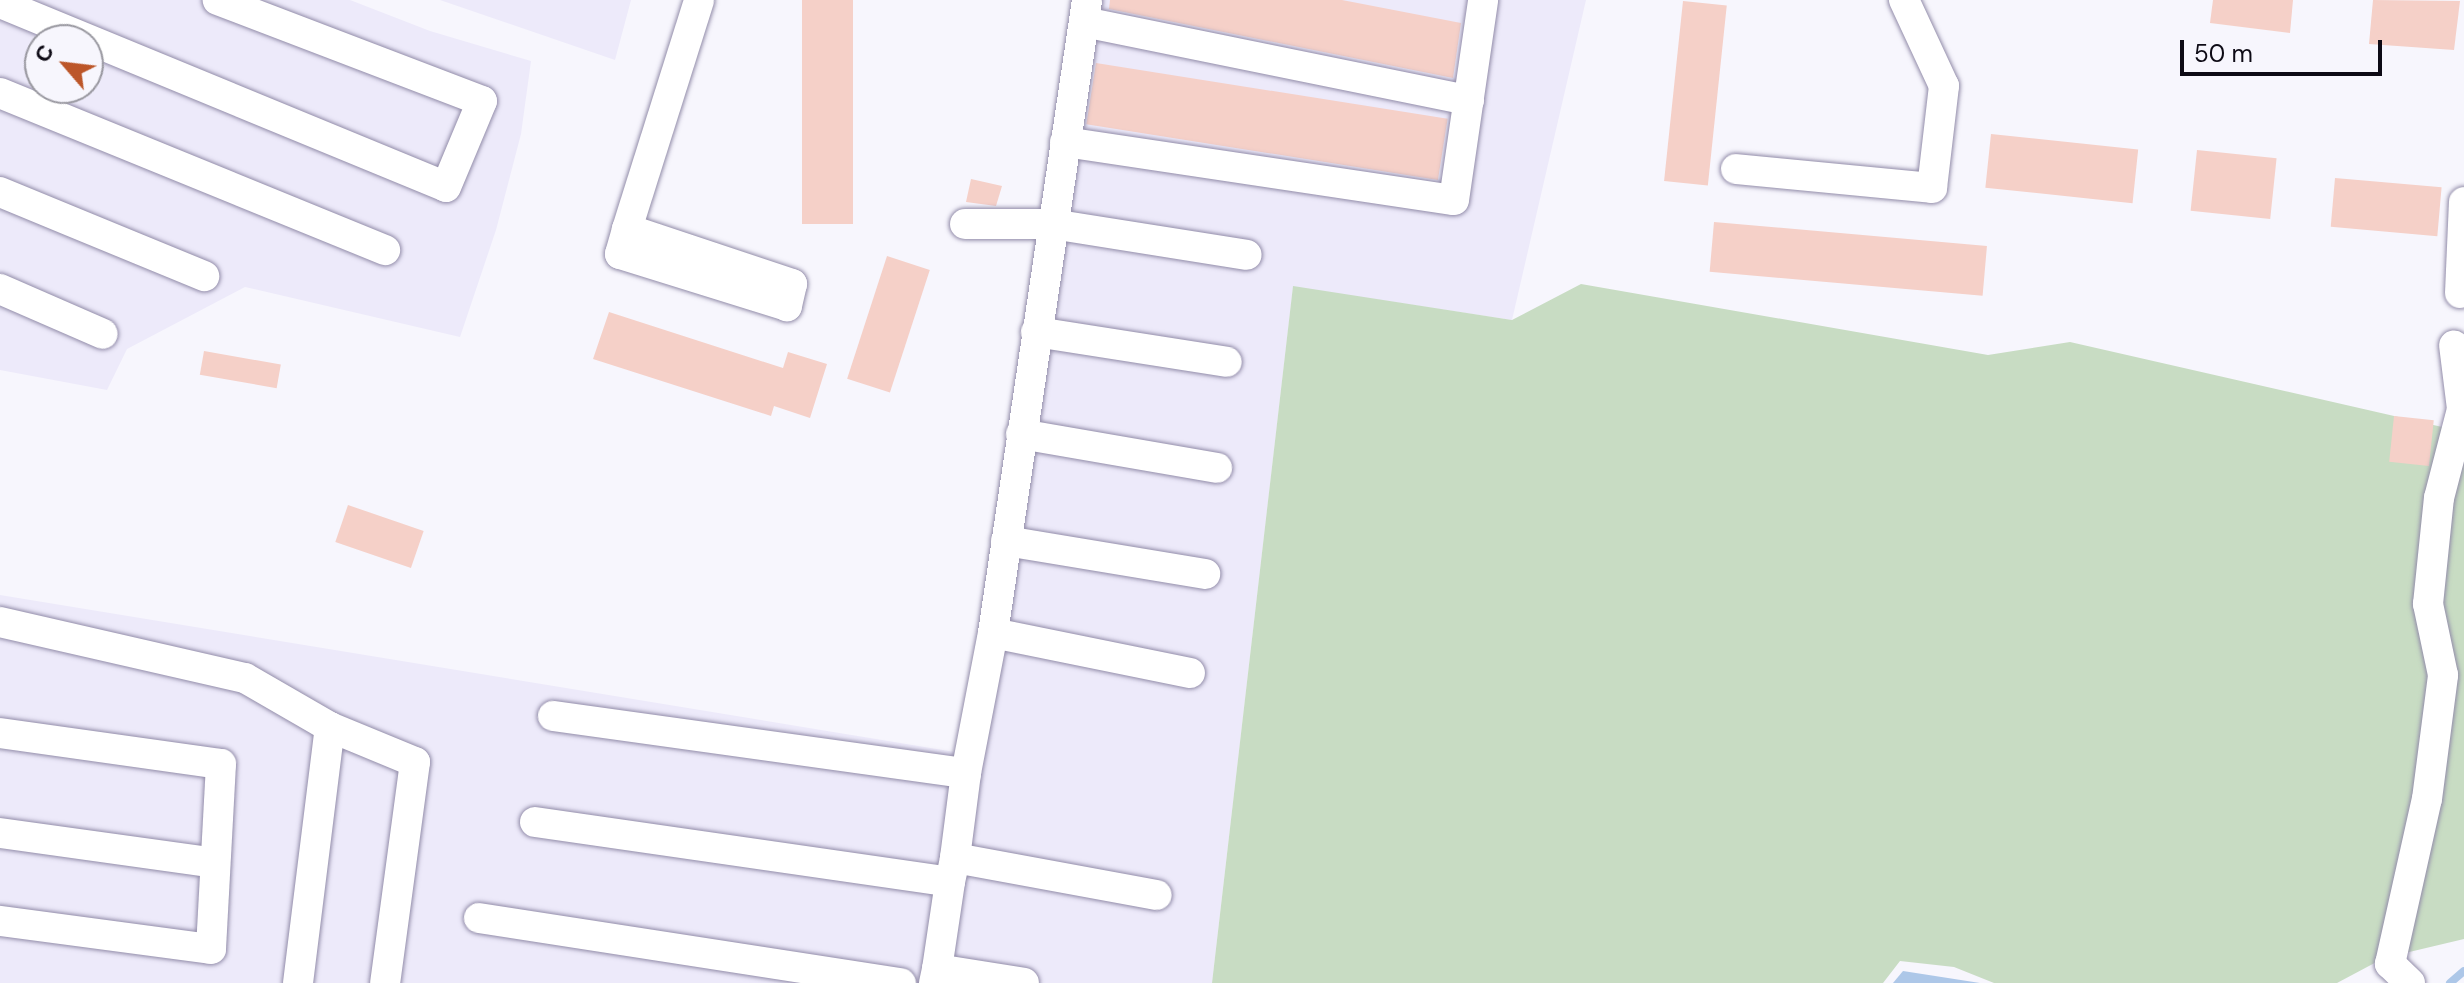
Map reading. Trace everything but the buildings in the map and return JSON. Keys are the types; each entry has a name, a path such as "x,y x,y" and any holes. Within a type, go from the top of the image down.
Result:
{"street":[{"path":"0,3 446,187 482,101 218,0"},
{"path":"627,229 792,284 787,306 620,254 627,229 699,0"},
{"path":"1065,142 1454,200 1483,0"},
{"path":"1736,169 1932,188 1944,86 1904,0"},
{"path":"1024,983 936,976 966,773 993,633 1085,11 1469,100"},
{"path":"0,93 385,250"},
{"path":"0,192 204,276"},
{"path":"2460,293 2464,202"},
{"path":"965,224 1052,224 1247,255"},
{"path":"0,289 103,334"},
{"path":"1036,332 1227,362"},
{"path":"2410,983 2390,964 2427,799 2443,675 2428,604 2439,498 2462,409 2454,345"},
{"path":"1021,434 1217,468"},
{"path":"1006,541 1205,574"},
{"path":"7,618 245,678 330,727 415,762 385,983"},
{"path":"993,633 1190,673"},
{"path":"553,716 966,773"},
{"path":"298,983 330,727"},
{"path":"0,733 221,764 211,949 0,921"},
{"path":"535,822 1157,895"},
{"path":"0,833 215,863"},
{"path":"479,918 901,983"}],"shaded area":[{"path":"0,0 350,0 430,31 531,61 521,134 496,230 460,337 245,287 127,349 107,390 0,370"},
{"path":"440,0 631,0 615,60"},
{"path":"1079,0 1586,0 1512,320 1293,287 1212,983 0,983 0,595 967,754"}],"green space":[{"path":"1581,284 1988,355 2070,342 2464,432 2464,939 2384,958 2337,983 1994,983 1954,967 1900,961 1883,983 1212,983 1293,286 1512,320"}],"water":[{"path":"1903,971 1980,983 1893,983"}],"waterway":[{"path":"2450,983 2464,971"}]}
